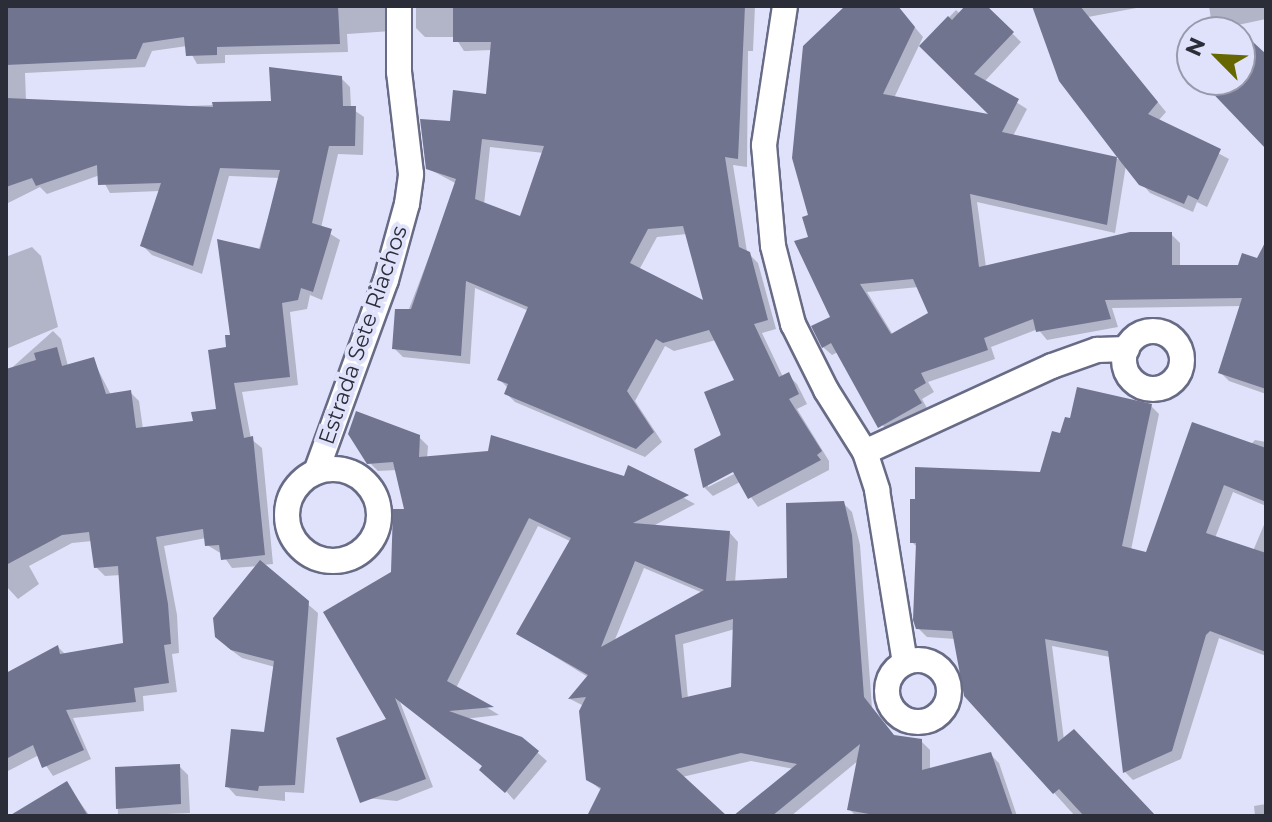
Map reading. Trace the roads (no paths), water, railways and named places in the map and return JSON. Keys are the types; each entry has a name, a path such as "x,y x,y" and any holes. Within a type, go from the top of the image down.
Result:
{"street":[{"name":"Estrada Sete Riachos","path":"316,472 386,280 407,204 411,174 399,72 399,6"},
{"path":"785,6 764,145 773,246 793,324 865,452 887,530 905,662"},
{"path":"865,452 1052,366 1097,350 1127,349"}]}
